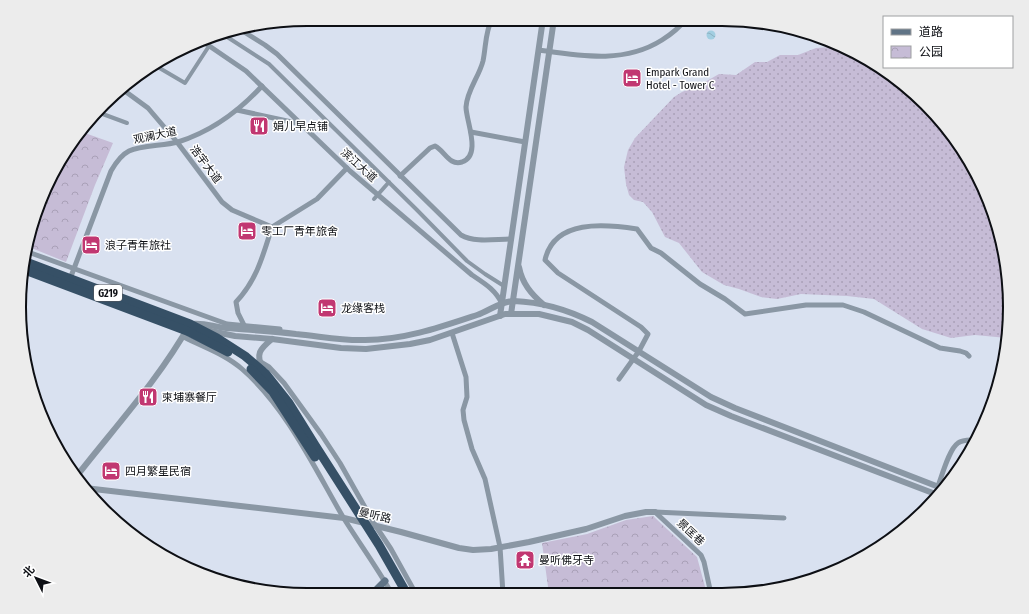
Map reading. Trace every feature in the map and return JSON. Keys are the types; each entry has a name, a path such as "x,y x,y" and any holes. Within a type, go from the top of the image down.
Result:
{"highway":[{"name":"G219","path":"29,263 134,303 187,331"},
{"name":"G219","path":"28,271 187,331"},
{"path":"187,331 202,330 217,338 245,356 266,374 289,403 312,446"},
{"path":"187,331 220,347 241,360 263,381 312,446 403,588"},
{"path":"377,545 400,588"}],"main road":[{"path":"378,588 385,582"}],"street":[{"path":"400,176 430,148 435,146 440,149 449,160 456,163 466,160 470,155 472,140 466,108 468,95 483,62 489,26"},
{"path":"500,316 542,26"},
{"path":"510,314 553,26"},
{"path":"539,50 608,57 633,53 654,45 670,35 679,26"},
{"name":"滨江大道","path":"245,33 277,54 461,235 467,238 476,239 511,239"},
{"path":"228,38 269,64 467,260 484,274 504,286"},
{"path":"159,68 185,83 209,46"},
{"name":"滨江大道","path":"209,46 246,71 347,168 472,275 493,289 499,296 502,304"},
{"name":"观澜大道","path":"70,279 111,171 118,161 129,151 177,142 208,129 237,110 262,86"},
{"name":"浩宇大道","path":"126,92 148,108 177,142 222,202 232,210 272,227"},
{"path":"237,110 254,115 301,124"},
{"path":"103,113 127,123"},
{"path":"471,132 525,142"},
{"path":"244,325 238,313 236,302 247,290 258,269 272,227 317,199 347,168"},
{"path":"374,199 389,182"},
{"path":"619,380 639,351 648,334 641,327 558,273 546,260 547,251 557,237 575,229 593,226 637,229 651,248 661,253 700,284 745,314 806,305 843,305 864,312 940,348 960,351 969,356"},
{"path":"31,253 74,270 227,324 281,329 286,333"},
{"path":"518,263 520,274 524,283 530,292 545,306"},
{"path":"134,303 138,293"},
{"path":"80,472 150,384 187,331 201,323 222,328 286,333 342,340 366,340 409,336 484,313 502,304 513,301 545,306 575,314 592,322 711,397 735,408 938,486"},
{"path":"202,330 210,330 235,336 341,348 366,349 410,344 452,333 500,316 510,314 539,314 572,322 588,330 713,408 932,494"},
{"path":"187,331 230,360 254,380 272,401 294,433 344,518 388,588"},
{"path":"452,333 466,377 467,397 463,410 464,420 472,449 485,479 500,547 503,588"},
{"path":"314,345 316,336"},
{"path":"266,374 259,361 259,355 262,347 272,339"},
{"path":"259,361 268,367 300,404 340,463 413,588"},
{"path":"943,480 952,451 957,443 969,440"},
{"name":"曼听路","path":"93,489 344,518 466,550 480,550 500,547 586,529 629,515 655,512"},
{"path":"655,512 784,518"},
{"name":"景匡巷","path":"655,512 701,555 710,588"}],"green space":[{"path":"830,47 863,64 893,84 921,108 956,151 982,199 998,252 1001,270 1003,307 1001,337 975,335 951,338 922,329 874,299 801,294 777,299 761,297 724,285 702,272 679,243 665,237 652,212 643,202 634,200 629,195 624,167 628,150 635,138 674,97 719,74 736,75 755,62 767,62 780,55 798,55 816,48"},
{"path":"86,133 113,143 95,185 66,262 32,248 47,199 64,166"},
{"path":"653,516 697,557 705,588 548,588 542,543 587,534 626,520"}],"water":[{"path":"711,30 716,35 711,40 706,35"}],"place":[{"name":"Empark Grand Hotel - Tower C","path":"632,78"},
{"name":"娟儿早点铺","path":"259,126"},
{"name":"零工厂青年旅舍","path":"247,231"},
{"name":"浪子青年旅社","path":"91,245"},
{"name":"龙缘客栈","path":"327,308"},
{"name":"柬埔寨餐厅","path":"148,397"},
{"name":"四月繁星民宿","path":"111,471"},
{"name":"曼听佛牙寺","path":"525,560"}]}
